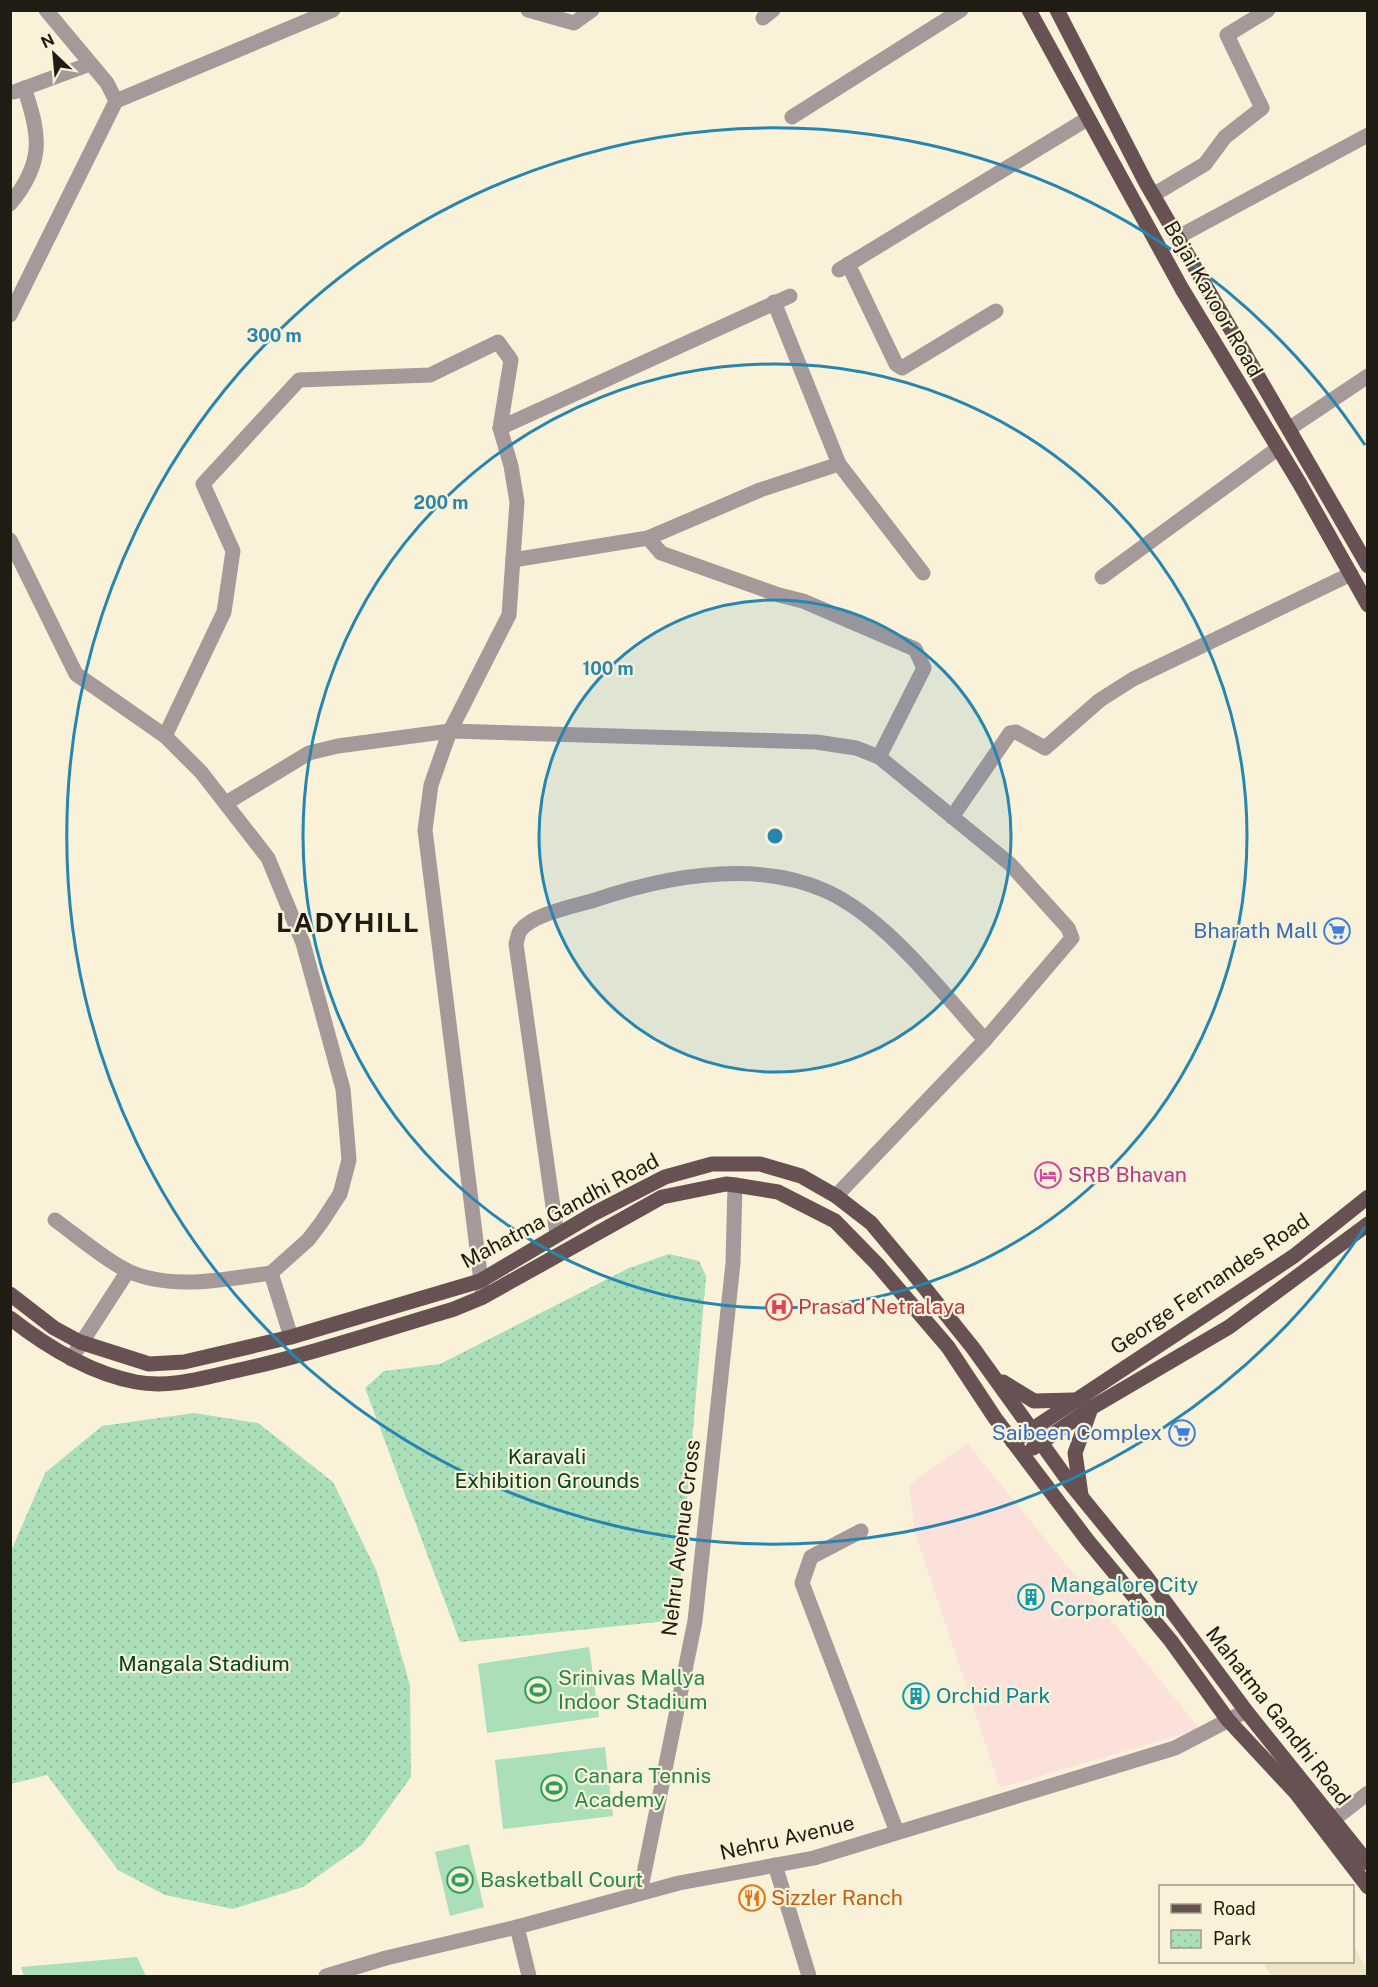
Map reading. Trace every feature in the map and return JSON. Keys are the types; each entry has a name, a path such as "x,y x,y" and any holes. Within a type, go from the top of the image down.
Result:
{"main road":[{"name":"Bejai Kavoor Road","path":"1029,10 1193,309 1368,605"},
{"name":"Bejai Kavoor Road","path":"1057,10 1154,195 1368,566"},
{"name":"Mahatma Gandhi Road","path":"10,1294 54,1328 80,1342 149,1364 184,1362 291,1337 480,1281 557,1235 665,1177 712,1164 760,1164 801,1176 836,1196 871,1222 992,1374 1031,1430 1145,1575 1246,1711 1368,1863"},
{"name":"Mahatma Gandhi Road","path":"10,1318 71,1359 107,1374 137,1382 176,1384 262,1365 454,1310 483,1297 662,1197 726,1184 778,1192 835,1221 877,1264 948,1347 1013,1442 1088,1541 1171,1641 1228,1720 1296,1793 1368,1887"},
{"name":"George Fernandes Road","path":"1013,1442 1073,1400 1294,1256 1368,1197"},
{"name":"George Fernandes Road","path":"1023,1455 1091,1408 1229,1327 1368,1224"},
{"path":"992,1374 1020,1395 1034,1401 1073,1400"},
{"path":"1082,1497 1075,1453 1091,1408"}],"street":[{"path":"46,10 107,83 116,101"},
{"path":"10,315 116,101 333,10"},
{"path":"528,10 574,23 592,10"},
{"path":"792,117 962,10"},
{"path":"1154,195 1205,164 1225,137 1262,108 1227,35 1268,10"},
{"path":"10,204 28,183 38,148 34,118 15,91 90,64"},
{"path":"996,311 902,368 896,364 844,267 1087,119"},
{"path":"1178,237 1368,135"},
{"path":"500,428 790,296"},
{"path":"774,302 839,465 923,573"},
{"path":"165,736 224,612 232,550 203,484 299,380 430,375 498,342 511,360 500,428 511,466 517,502 509,615 450,731 431,784 425,830 483,1297"},
{"path":"1290,428 1368,376"},
{"path":"1102,577 1277,449"},
{"path":"513,560 648,538 745,495 839,465"},
{"path":"648,538 661,553 779,596 803,601 915,649 924,668 879,757"},
{"path":"10,540 76,674 165,736 226,803 268,858 303,943 343,1089 349,1160 340,1194 308,1240 271,1273 189,1282 159,1280 128,1271 55,1220"},
{"path":"952,817 1010,733 1016,732 1045,748 1093,705 1133,679 1351,574"},
{"path":"226,803 309,753 338,746 450,731 816,742 856,748 879,757 1010,864 1068,928 1072,938 985,1040 836,1196"},
{"path":"557,1235 516,944 520,931 537,918 623,890 685,876 752,874 781,877 827,892 865,917 913,958 985,1040"},
{"name":"Nehru Avenue Cross","path":"640,1893 695,1621 733,1263 735,1185"},
{"path":"71,1359 128,1271"},
{"path":"271,1273 291,1337"},
{"path":"861,1531 811,1557 802,1583 897,1832"},
{"name":"Nehru Avenue","path":"326,1977 386,1958 517,1927 640,1893 814,1858 1175,1748 1246,1711"},
{"path":"1333,1820 1368,1793"},
{"path":"775,1865 809,1977"},
{"path":"517,1927 529,1977"}],"shaded area":[{"path":"967,1443 1200,1729 1000,1788 915,1533 909,1485"},
{"path":"1354,1946 1367,1971 1367,1976 1272,1976 1263,1963 1354,1963"}],"green space":[{"name":"Karavali Exhibition Grounds","path":"669,1254 699,1261 706,1276 677,1620 460,1642 365,1388 384,1371 440,1364 629,1268"},
{"name":"Mangala Stadium","path":"194,1413 258,1423 333,1482 377,1572 410,1685 411,1777 362,1845 303,1887 233,1909 165,1895 118,1870 47,1775 11,1784 11,1551 45,1473 102,1426"},
{"name":"Srinivas Mallya Indoor Stadium","path":"589,1647 599,1717 487,1733 478,1664"},
{"name":"Canara Tennis Academy","path":"605,1747 613,1816 503,1829 495,1760"},
{"name":"Basketball Court","path":"469,1844 484,1907 450,1916 435,1852"},
{"path":"137,1957 146,1976 24,1976 21,1967"}],"place":[{"name":"Bharath Mall","path":"1337,931"},
{"name":"SRB Bhavan","path":"1048,1175"},
{"name":"Prasad Netralaya","path":"779,1307"},
{"name":"Saibeen Complex","path":"1182,1433"},
{"name":"Mangalore City Corporation","path":"1031,1597"},
{"name":"Srinivas Mallya Indoor Stadium","path":"538,1690"},
{"name":"Orchid Park","path":"916,1696"},
{"name":"Canara Tennis Academy","path":"554,1788"},
{"name":"Basketball Court","path":"460,1880"},
{"name":"Sizzler Ranch","path":"752,1898"}],"district":[{"name":"LADYHILL","path":"348,923"}]}
